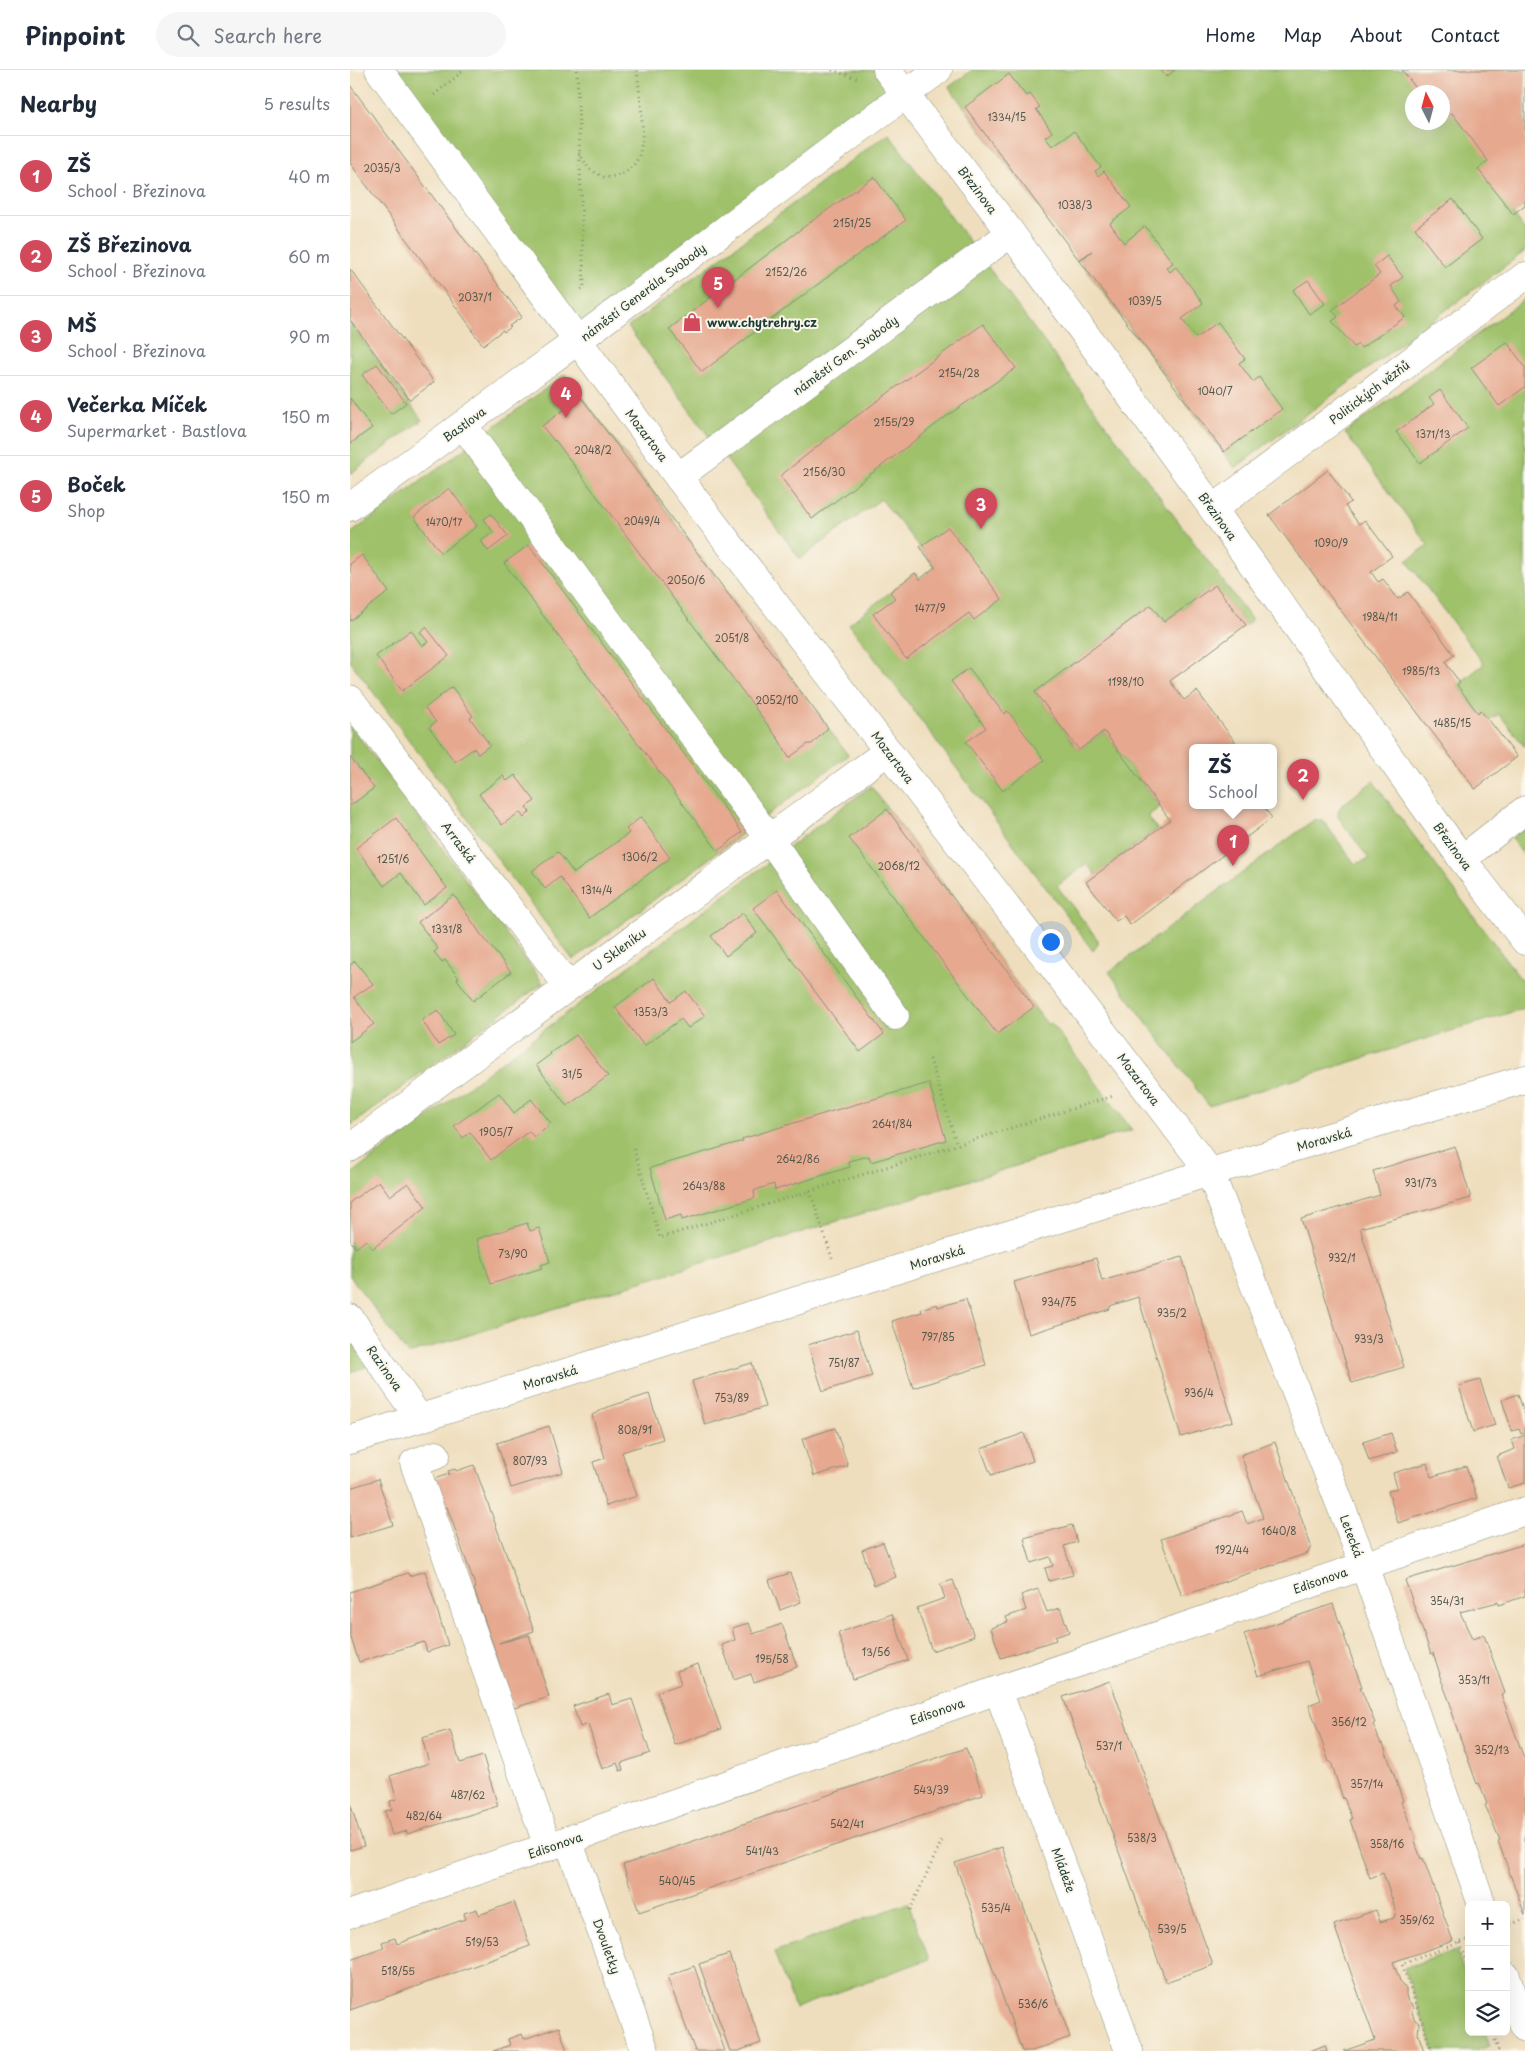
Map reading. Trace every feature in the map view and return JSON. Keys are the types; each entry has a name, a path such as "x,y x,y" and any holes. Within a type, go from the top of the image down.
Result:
{"street":[{"name":"náměstí Generála Svobody","path":"379,70 577,341 905,95"},
{"path":"887,70 905,95 938,70"},
{"name":"Březinova","path":"905,95 1011,233 1213,509 1462,859 1525,941"},
{"name":"náměstí Gen. Svobody","path":"678,476 1011,233"},
{"name":"Politických vězňů","path":"1213,509 1525,276"},
{"name":"Bastlova","path":"350,507 577,341"},
{"name":"Mozartova","path":"577,341 1210,1172"},
{"path":"463,425 769,838 896,1016"},
{"name":"Arraská","path":"350,699 568,986"},
{"name":"U Skleníku","path":"350,1148 888,751"},
{"path":"1462,859 1525,810"},
{"name":"Moravská","path":"350,1440 1210,1172 1525,1079"},
{"name":"Letecká","path":"1210,1172 1364,1566 1481,1901"},
{"name":"Razinova","path":"350,1318 419,1418"},
{"name":"Dvouletky","path":"436,1455 414,1463 558,1844 645,2051"},
{"name":"Edisonova","path":"350,1914 558,1844 998,1690 1525,1511"},
{"name":"Mládeže","path":"998,1690 1129,2051"},
{"path":"1510,1972 1525,1966"},
{"path":"1510,1985 1525,2028"}],"path":[{"path":"411,113 464,70"},
{"path":"554,309 584,288 576,70"},
{"path":"578,152 589,169 604,178 620,176 636,163 642,146 637,70"},
{"path":"930,1059 957,1145"},
{"path":"634,1149 660,1238 1145,1086"},
{"path":"810,1191 822,1226"},
{"path":"910,1910 943,1838"},
{"path":"1510,1925 1525,1919"},
{"path":"1432,2051 1402,1964 1465,1941"},
{"path":"1460,1943 1465,1956"},
{"path":"1493,2036 1498,2050 1496,2051"}],"green space":[{"path":"379,70 887,70 905,95 577,341"},
{"path":"972,70 1525,70 1525,205 1513,214 1525,230 1525,251 1235,468 949,87"},
{"path":"888,133 975,249 713,442 628,327"},
{"path":"985,263 1252,620 1246,625 1215,585 1164,622 1151,605 1035,692 1079,750 1104,731 1160,807 1148,816 1157,829 1096,875 1087,864 1057,886 1098,940 1098,944 1093,951 849,624 915,573 920,579 935,567 881,499 800,559 723,455"},
{"path":"1525,299 1525,747 1499,714 1488,721 1480,711 1478,713 1457,685 1484,664 1407,561 1428,545 1345,433"},
{"path":"350,323 422,420 350,474"},
{"path":"565,374 848,755 573,960 350,661 350,534"},
{"path":"350,725 543,983 350,1126"},
{"path":"1373,781 1525,985 1525,1008 1209,1106 1109,972 1315,819 1324,822 1355,864 1369,859 1338,817 1338,811 1341,806"},
{"path":"871,786 1034,1007 1048,1025 1051,1023 1132,1130 408,1354 350,1276 350,1175"},
{"path":"1525,828 1525,857 1512,838"},
{"path":"350,1340 369,1366 350,1372"},
{"path":"908,1903 929,1959 795,2008 774,1952"},
{"path":"1456,1950 1465,1975 1465,2036 1486,2036 1490,2046 1475,2051 1434,2051 1404,1968"}],"building":[{"path":"1161,70 1175,70 1166,77"},
{"path":"1402,70 1525,70 1525,205 1513,214 1478,169 1488,161 1452,113 1450,114 1450,85 1414,85"},
{"path":"1009,74 1026,96 1030,94 1040,107 1036,109 1052,132 1045,137 1052,146 1074,131 1101,167 1095,171 1098,176 1104,171 1131,207 1110,223 1124,243 1145,226 1173,263 1166,267 1170,272 1176,267 1203,303 1182,319 1196,338 1218,322 1245,359 1239,363 1253,382 1259,377 1282,409 1224,452 1080,261 1092,251 1079,260 965,107"},
{"path":"350,85 522,317 509,326 511,327 504,332 503,330 483,345 350,163"},
{"path":"874,177 906,220 702,372 669,329 805,226"},
{"path":"1453,199 1482,239 1445,267 1415,228"},
{"path":"1387,256 1403,277 1391,286 1401,302 1396,306 1405,317 1361,348 1358,344 1354,347 1332,321 1338,317 1332,310 1380,274 1374,266"},
{"path":"350,269 434,382 410,400 350,320"},
{"path":"1308,280 1325,304 1309,314 1293,290"},
{"path":"983,324 1016,368 947,416 812,519 780,476 847,423"},
{"path":"1507,342 1525,367 1525,387 1499,406 1471,368"},
{"path":"377,364 406,403 391,414 362,375"},
{"path":"1440,390 1468,428 1420,463 1396,432 1434,404 1429,398"},
{"path":"581,397 828,728 812,744 808,744 789,758 779,740 555,440 542,426"},
{"path":"350,398 372,428 350,444"},
{"path":"1328,470 1351,502 1345,506 1359,524 1365,520 1392,556 1371,572 1378,582 1383,579 1398,599 1408,592 1454,655 1445,662 1460,683 1457,685 1478,713 1480,710 1489,720 1517,757 1475,789 1269,515"},
{"path":"449,488 477,526 441,553 414,517"},
{"path":"491,514 508,536 488,551 481,541 493,532 484,519"},
{"path":"948,527 1002,599 974,620 969,613 906,659 873,614 895,598 890,592 915,573 920,579 935,567 920,547"},
{"path":"529,545 742,832 718,851 504,563"},
{"path":"362,555 389,592 350,621 350,564"},
{"path":"1215,585 1246,625 1170,681 1184,700 1197,691 1237,744 1189,744 1189,809 1265,809 1272,818 1130,925 1124,916 1116,921 1086,882 1170,820 1104,731 1079,750 1035,692 1151,605 1164,622"},
{"path":"426,627 449,656 402,691 376,656 411,630 422,646 428,642 420,632"},
{"path":"969,668 1004,714 1008,711 1044,760 1003,791 966,742 986,728 951,681"},
{"path":"452,687 473,716 470,718 490,745 478,754 474,748 455,762 429,727 436,722 425,708"},
{"path":"350,757 374,788 350,806"},
{"path":"515,775 535,801 526,807 530,812 524,818 520,812 502,825 479,794 503,776 507,781"},
{"path":"887,809 1034,1007 997,1034 849,838"},
{"path":"641,817 670,858 589,918 560,877 545,889 532,871 558,852 574,873 629,833 626,829"},
{"path":"396,818 447,888 424,905 401,873 384,886 356,848"},
{"path":"777,890 884,1034 860,1052 753,908"},
{"path":"454,895 480,933 511,972 473,1001 445,960 442,962 434,952 438,949 418,922"},
{"path":"743,913 757,933 726,956 711,936"},
{"path":"355,961 373,984 354,997 374,1024 350,1042 350,965"},
{"path":"654,978 671,1002 686,991 705,1016 688,1028 681,1019 644,1046 615,1007"},
{"path":"438,1010 454,1035 438,1045 422,1020"},
{"path":"576,1035 608,1076 567,1106 536,1065"},
{"path":"929,1083 946,1140 871,1162 869,1156 848,1161 850,1167 775,1190 774,1184 758,1189 754,1191 755,1198 682,1220 681,1215 665,1220 650,1168"},
{"path":"499,1093 514,1113 531,1099 551,1123 534,1137 529,1131 491,1160 470,1132 463,1138 454,1126"},
{"path":"1455,1146 1471,1198 1360,1228 1404,1367 1352,1383 1301,1219 1380,1195 1373,1171"},
{"path":"379,1181 390,1196 408,1183 426,1207 372,1249 366,1240 356,1248 350,1240 350,1202"},
{"path":"527,1223 530,1231 539,1228 550,1262 541,1265 542,1268 491,1284 477,1239"},
{"path":"1182,1257 1233,1421 1181,1437 1138,1297 1110,1306 1110,1309 1029,1334 1014,1282 1096,1258 1102,1281"},
{"path":"966,1299 986,1365 913,1388 892,1321 922,1312 921,1309 937,1304 938,1307"},
{"path":"857,1330 872,1376 823,1391 808,1345"},
{"path":"752,1363 765,1407 705,1425 692,1381"},
{"path":"1480,1380 1495,1425 1473,1432 1459,1386"},
{"path":"649,1394 663,1439 622,1452 637,1496 606,1506 593,1462 605,1458 592,1415 608,1407"},
{"path":"1518,1394 1525,1415 1525,1433 1521,1434 1519,1429 1512,1431 1502,1400"},
{"path":"549,1426 563,1472 511,1488 497,1443"},
{"path":"835,1428 848,1466 814,1476 802,1439"},
{"path":"1024,1433 1033,1461 991,1475 981,1449"},
{"path":"1391,1433 1397,1452 1369,1461 1363,1442"},
{"path":"1525,1435 1525,1483 1508,1488 1497,1456 1515,1449 1512,1440"},
{"path":"1275,1442 1311,1546 1308,1553 1182,1596 1161,1539 1242,1511 1247,1524 1263,1518 1241,1455"},
{"path":"1427,1463 1431,1477 1466,1466 1477,1498 1398,1523 1388,1491 1397,1488 1393,1473"},
{"path":"474,1465 534,1631 499,1643 529,1635 549,1697 514,1708 474,1589 476,1588 447,1507 444,1508 434,1479 449,1474 448,1471 455,1469 456,1471"},
{"path":"378,1479 393,1525 350,1538 350,1488"},
{"path":"1072,1525 1077,1542 1064,1546 1073,1575 1049,1581 1045,1568 1053,1566 1050,1557 1031,1563 1024,1538"},
{"path":"883,1542 896,1577 874,1585 862,1550"},
{"path":"1525,1544 1525,1596 1499,1605 1498,1602 1460,1612 1472,1639 1484,1635 1505,1693 1501,1694 1525,1761 1525,1915 1498,1841 1500,1840 1485,1805 1487,1804 1479,1783 1477,1784 1451,1712 1453,1711 1433,1653 1431,1654 1405,1580"},
{"path":"425,1571 448,1645 427,1652 424,1642 359,1662 350,1635 350,1592 408,1573 409,1576"},
{"path":"790,1573 801,1602 780,1610 769,1580"},
{"path":"953,1580 974,1636 932,1651 917,1608 945,1598 940,1584"},
{"path":"1038,1589 1047,1612 1060,1608 1069,1632 1055,1637 1056,1640 1001,1658 991,1628 1008,1622 1006,1617 1026,1610 1021,1595"},
{"path":"1333,1604 1362,1687 1360,1687 1375,1723 1373,1724 1381,1744 1383,1743 1403,1801 1401,1802 1416,1838 1414,1839 1421,1859 1423,1858 1453,1941 1393,1962 1400,1981 1406,1989 1408,2002 1413,2006 1414,2019 1419,2023 1418,2034 1424,2051 1344,2051 1375,2040 1334,1925 1376,1910 1380,1922 1394,1918 1396,1911 1383,1873 1370,1878 1350,1820 1352,1819 1309,1705 1321,1700 1307,1661 1258,1676 1244,1634"},
{"path":"892,1614 908,1660 853,1679 838,1633"},
{"path":"749,1623 753,1634 782,1624 797,1667 754,1682 751,1674 734,1680 722,1645 735,1640 732,1628"},
{"path":"698,1664 721,1729 675,1745 657,1692 681,1684 677,1671"},
{"path":"1110,1681 1213,1965 1166,1982 1063,1697"},
{"path":"609,1694 612,1705 632,1699 650,1753 621,1763 623,1770 620,1771 617,1763 602,1769 588,1724 580,1727 573,1706"},
{"path":"450,1730 460,1763 483,1756 498,1806 407,1834 407,1831 392,1835 385,1811 392,1810 390,1801 397,1799 390,1776 429,1763 422,1738"},
{"path":"966,1748 983,1795 639,1912 623,1865"},
{"path":"350,1803 364,1846 350,1850"},
{"path":"1002,1847 1070,2037 1032,2051 1022,2051 955,1863"},
{"path":"514,1902 530,1946 350,2010 350,1960 384,1948 382,1942 395,1938 397,1944 465,1919 464,1913 477,1909 479,1915"},
{"path":"729,1954 761,2043 738,2051 730,2051 699,1964"},
{"path":"694,1966 725,2051 695,2051 667,1976"},
{"path":"559,2027 567,2051 493,2051 510,2045 508,2039 522,2034 524,2039"},
{"path":"1325,2045 1327,2051 1310,2051"}],"place":[{"name":"Boček","path":"718,308"},
{"name":"www.chytrehry.cz","path":"692,322"},
{"name":"Večerka Míček","path":"566,418"},
{"name":"MŠ","path":"981,529"},
{"name":"ZŠ Březinova","path":"1303,800"},
{"name":"ZŠ","path":"1233,866"}]}
